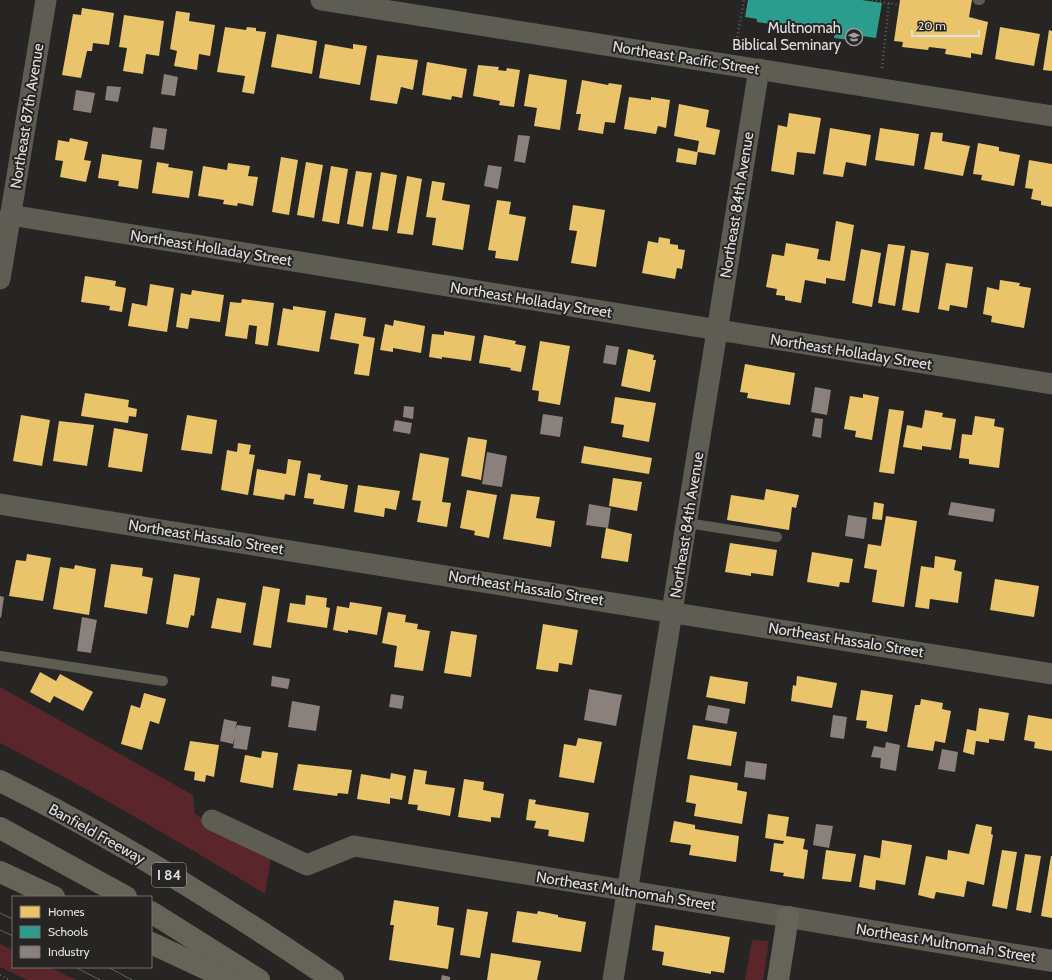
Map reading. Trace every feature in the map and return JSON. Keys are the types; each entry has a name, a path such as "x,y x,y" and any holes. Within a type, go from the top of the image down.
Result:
{"highway":[{"name":"Banfield Freeway","path":"0,781 78,823 176,879 222,907 333,980"},
{"path":"0,828 124,896"},
{"path":"0,872 52,896"},
{"path":"152,913 259,980"},
{"path":"778,980 788,917"},
{"path":"152,943 230,980"}],"main road":[{"name":"Northeast Multnomah Street","path":"788,917 1052,961"}],"street":[{"name":"Northeast 87th Avenue","path":"0,279 46,0"},
{"name":"Northeast Pacific Street","path":"321,0 1052,116"},
{"name":"Northeast 84th Avenue","path":"613,980 759,70"},
{"name":"Northeast Holladay Street","path":"10,215 1052,384"},
{"name":"Northeast Hassalo Street","path":"0,504 1052,674"},
{"name":"Northeast Multnomah Street","path":"212,820 307,864 354,846 788,917"}],"lane":[{"path":"687,523 777,537"},
{"path":"0,656 163,681"}],"path":[{"path":"733,65 744,0"},
{"path":"872,0 900,4"},
{"path":"878,88 889,3"},
{"path":"0,975 10,980"}],"shaded area":[{"path":"0,687 193,795 195,814 271,858 265,894 134,816 0,743"},
{"path":"752,940 769,941 763,980 745,980"},
{"path":"0,944 12,950 12,968 51,968 76,980 27,980 0,967"}],"building: Homes":[{"path":"900,0 972,0 969,17 988,22 982,55 971,53 971,58 945,54 946,49 929,47 928,50 902,47 903,42 894,41"},
{"path":"82,8 114,13 109,45 93,43 92,51 87,51 81,78 62,75 73,14 81,15"},
{"path":"176,11 190,13 189,21 215,25 210,56 199,54 197,70 174,66 177,51 170,49"},
{"path":"124,15 164,21 159,56 146,54 143,74 123,71 127,48 119,47"},
{"path":"225,27 246,30 247,27 256,28 256,31 266,32 254,94 242,92 245,76 217,72"},
{"path":"1000,27 1040,34 1034,66 995,59"},
{"path":"1049,30 1052,31 1052,71 1043,70"},
{"path":"277,34 317,41 312,74 271,67"},
{"path":"325,44 353,49 353,44 367,46 360,85 319,78"},
{"path":"377,55 418,60 413,90 401,87 397,104 370,100"},
{"path":"427,62 467,69 462,98 452,96 451,100 422,95"},
{"path":"478,65 499,67 498,70 506,71 507,68 520,70 514,107 499,105 500,101 473,96"},
{"path":"529,74 567,80 560,130 534,126 537,108 524,106"},
{"path":"582,80 608,85 609,83 622,85 615,123 605,122 603,134 578,130 581,114 576,114"},
{"path":"629,97 651,100 651,97 670,100 666,128 658,126 656,134 624,129"},
{"path":"679,104 709,110 706,127 720,130 715,155 698,152 696,165 676,162 678,148 697,152 699,141 674,136"},
{"path":"789,113 821,118 815,154 797,152 794,175 771,171 778,125 787,127"},
{"path":"830,128 871,135 866,166 846,162 843,177 823,174"},
{"path":"880,128 919,134 914,166 875,160"},
{"path":"931,132 943,133 942,141 970,146 963,176 924,169"},
{"path":"70,138 88,142 84,160 91,161 86,182 60,177 63,161 55,160 58,140 69,142"},
{"path":"978,143 999,147 999,151 1020,155 1014,186 981,180 982,175 973,174"},
{"path":"102,154 142,160 138,189 118,186 119,181 98,178"},
{"path":"281,157 298,160 289,215 272,212"},
{"path":"1029,160 1052,164 1052,207 1041,205 1041,201 1031,199 1033,189 1025,188"},
{"path":"157,162 169,164 168,167 193,171 189,198 152,193"},
{"path":"306,162 323,165 314,218 297,215"},
{"path":"228,163 250,166 248,176 258,177 253,206 238,203 237,206 223,204 224,200 198,196 203,166 227,170"},
{"path":"331,166 348,169 339,224 322,221"},
{"path":"356,171 372,173 363,227 347,224"},
{"path":"381,172 397,175 388,231 372,229"},
{"path":"407,176 422,179 413,235 397,233"},
{"path":"432,181 445,183 442,200 470,205 463,250 432,245 436,218 426,217"},
{"path":"497,200 511,202 509,214 526,217 518,261 495,258 496,251 488,250"},
{"path":"573,205 605,210 596,267 571,263 577,231 569,230"},
{"path":"836,221 854,225 845,281 826,278 826,284 805,280 801,303 785,300 785,296 776,295 777,289 766,287 772,254 784,256 786,243 819,249 817,259 830,261"},
{"path":"659,237 670,239 670,244 678,245 678,249 685,250 682,269 677,268 675,279 642,273 648,241 658,243"},
{"path":"888,244 905,246 895,306 878,303"},
{"path":"861,249 881,253 872,307 852,303"},
{"path":"911,250 929,253 919,313 902,310"},
{"path":"946,263 973,267 967,308 950,305 949,311 938,309"},
{"path":"85,276 116,281 115,286 126,288 122,312 109,310 110,306 81,302"},
{"path":"1000,280 1020,283 1019,286 1031,288 1024,328 991,322 992,316 983,314 987,287 999,290"},
{"path":"150,284 174,288 167,332 128,326 132,303 147,306"},
{"path":"192,290 224,295 220,322 190,318 188,329 176,327 181,293 191,295"},
{"path":"242,299 274,303 268,346 255,344 257,326 249,325 247,339 225,336 230,302 241,303"},
{"path":"293,306 326,311 319,352 277,345 283,308 293,310"},
{"path":"335,313 366,318 363,336 375,338 369,376 354,374 359,344 330,339"},
{"path":"394,320 425,326 421,353 393,348 393,352 380,350 385,324 393,326"},
{"path":"444,331 475,336 471,361 442,357 442,359 429,357 432,334 444,335"},
{"path":"484,335 516,341 515,344 526,346 521,372 510,370 511,368 479,363"},
{"path":"540,341 570,346 560,405 538,401 539,391 532,390"},
{"path":"628,349 654,355 653,360 656,360 650,392 621,386"},
{"path":"745,364 795,373 790,405 747,398 748,393 740,392"},
{"path":"85,393 129,400 128,407 137,409 136,417 129,416 128,423 81,416"},
{"path":"863,394 879,397 872,440 855,437 856,431 844,429 850,396 863,398"},
{"path":"615,397 656,403 649,442 622,437 624,425 611,423"},
{"path":"889,409 904,411 894,474 879,472"},
{"path":"925,410 943,413 942,417 956,419 951,450 922,446 922,450 903,447 907,425 922,428"},
{"path":"21,415 50,420 42,466 13,461"},
{"path":"187,415 217,420 212,454 181,450"},
{"path":"975,416 995,419 994,426 1004,428 999,468 969,464 969,459 959,458 962,434 972,435"},
{"path":"59,421 94,425 87,466 53,461"},
{"path":"114,428 148,434 142,472 108,467"},
{"path":"468,437 487,440 481,480 461,476"},
{"path":"238,443 251,445 249,454 255,455 248,495 221,490 227,450 237,452"},
{"path":"584,446 652,458 649,474 581,463"},
{"path":"420,453 449,458 442,502 451,503 447,527 417,522 421,501 412,500"},
{"path":"288,459 301,461 295,496 285,494 284,500 253,495 257,469 286,474"},
{"path":"308,473 321,475 320,480 348,485 344,509 313,504 314,499 304,498"},
{"path":"613,478 642,482 637,511 609,506"},
{"path":"358,485 400,491 396,510 385,508 384,517 354,512"},
{"path":"766,489 799,495 796,508 792,507 789,530 727,520 731,495 764,500"},
{"path":"467,490 497,495 489,538 474,535 475,531 460,528"},
{"path":"511,494 540,497 536,518 555,521 551,547 503,539"},
{"path":"874,502 884,504 882,520 872,519"},
{"path":"886,516 917,521 904,607 872,602 877,570 864,568 868,544 881,546"},
{"path":"606,528 632,534 628,562 601,558"},
{"path":"730,543 777,550 773,576 751,573 751,576 725,572"},
{"path":"812,552 853,559 849,583 840,582 839,587 807,582"},
{"path":"27,554 51,558 43,601 9,596 16,560 26,561"},
{"path":"935,556 956,560 954,570 962,572 958,603 930,599 929,609 915,607 921,566 934,568"},
{"path":"111,564 143,568 142,576 153,578 147,614 104,607"},
{"path":"75,565 96,569 89,615 53,609 60,567 74,569"},
{"path":"174,574 200,578 194,616 191,615 188,628 166,624"},
{"path":"995,579 1039,586 1034,617 990,610"},
{"path":"263,586 280,589 271,648 253,645"},
{"path":"306,595 327,598 326,607 330,608 327,628 287,622 290,603 305,605"},
{"path":"217,598 246,603 241,633 211,628"},
{"path":"350,602 382,607 377,635 348,630 348,633 333,630 337,606 349,608"},
{"path":"388,612 406,615 405,622 418,624 417,629 430,631 423,671 394,667 397,646 382,643"},
{"path":"543,624 578,630 572,665 559,663 558,672 536,669"},
{"path":"451,631 477,635 471,677 444,673"},
{"path":"40,672 56,681 60,674 93,692 83,711 54,696 50,703 30,692"},
{"path":"710,676 748,682 745,704 706,697"},
{"path":"797,676 837,683 832,708 791,701 793,685 796,686"},
{"path":"861,690 893,695 887,732 866,728 867,721 856,720"},
{"path":"144,693 166,699 159,724 150,721 142,750 121,744 131,705 140,708"},
{"path":"921,699 943,703 942,709 951,711 945,743 935,741 933,751 907,747 915,705 920,705"},
{"path":"979,708 1009,713 1004,741 989,739 989,743 976,741 974,755 963,752 967,729 976,731"},
{"path":"1028,715 1052,719 1052,751 1034,748 1035,742 1024,740"},
{"path":"693,725 737,732 731,766 687,759"},
{"path":"578,738 602,742 594,783 559,777 564,744 576,746"},
{"path":"190,741 219,745 214,777 206,775 205,782 194,780 195,772 184,770"},
{"path":"262,751 278,753 273,788 240,782 245,755 261,758"},
{"path":"298,764 352,770 348,794 338,793 337,796 293,790"},
{"path":"414,769 427,771 425,784 455,788 450,816 417,810 418,805 408,804"},
{"path":"391,773 406,776 402,800 390,798 390,804 357,799 361,774 390,779"},
{"path":"690,775 738,783 737,790 747,792 742,824 694,816 696,804 686,802"},
{"path":"464,779 484,782 483,790 504,794 500,818 491,817 491,822 458,817"},
{"path":"529,799 536,800 535,804 589,813 584,842 548,836 549,830 534,828 536,821 526,820"},
{"path":"768,814 789,817 786,836 805,839 803,849 808,850 804,879 783,876 784,873 770,871 774,843 783,844 784,841 765,838"},
{"path":"674,821 695,825 695,829 739,836 736,862 689,855 691,845 670,842"},
{"path":"976,824 992,827 991,834 993,835 984,885 967,881 964,897 936,892 934,899 918,895 926,856 947,860 948,850 969,854"},
{"path":"882,840 912,845 905,885 876,880 875,890 859,887 864,855 880,858"},
{"path":"826,850 856,854 851,882 822,879"},
{"path":"1002,850 1017,852 1007,909 992,906"},
{"path":"1025,854 1041,856 1031,913 1016,910"},
{"path":"1052,856 1052,918 1041,916"},
{"path":"394,900 439,907 437,925 454,928 448,969 389,960 394,925 390,925"},
{"path":"467,909 488,912 480,958 460,955"},
{"path":"517,911 537,914 538,911 558,915 558,917 586,922 581,952 512,942"},
{"path":"655,925 730,937 724,973 711,971 711,974 662,965 664,952 652,950"},
{"path":"491,953 541,961 537,980 487,980"}],"building: Schools":[{"path":"748,0 862,0 882,3 876,38 862,36 861,39 849,37 849,40 834,38 835,34 822,32 822,30 798,26 798,29 784,27 784,29 771,27 771,24 757,22 757,19 745,17"}],"building: Industry":[{"path":"164,74 178,77 175,96 161,94"},
{"path":"107,86 121,87 118,102 105,100"},
{"path":"76,90 95,93 91,113 73,110"},
{"path":"153,127 167,129 164,150 150,148"},
{"path":"518,135 530,136 525,163 514,161"},
{"path":"488,165 502,167 498,189 484,186"},
{"path":"606,345 619,347 616,365 603,363"},
{"path":"815,387 831,390 827,415 811,412"},
{"path":"404,406 414,407 413,419 403,417"},
{"path":"543,414 563,417 560,437 540,434"},
{"path":"815,418 823,419 821,438 812,436"},
{"path":"395,420 412,423 410,434 393,431"},
{"path":"487,452 507,456 502,487 482,484"},
{"path":"951,502 995,509 993,522 948,515"},
{"path":"589,504 611,508 608,528 586,525"},
{"path":"848,515 867,518 864,539 845,536"},
{"path":"0,596 4,597 1,618 0,617"},
{"path":"82,617 97,620 91,653 77,651"},
{"path":"272,676 290,679 288,689 271,686"},
{"path":"589,689 622,695 616,726 584,720"},
{"path":"391,694 404,696 402,709 389,707"},
{"path":"292,701 320,706 316,731 288,727"},
{"path":"708,705 730,709 727,724 705,720"},
{"path":"833,715 847,717 844,739 830,737"},
{"path":"224,719 237,722 235,730 237,725 251,727 247,750 233,748 235,737 233,744 220,741"},
{"path":"886,742 900,745 896,771 880,768 881,758 871,757 874,746 885,748"},
{"path":"942,749 958,752 955,772 938,769"},
{"path":"746,761 767,764 765,780 744,777"},
{"path":"816,824 833,826 829,848 813,845"},
{"path":"442,975 450,977 450,980 441,980"}],"tram line":[{"path":"0,913 12,919"},
{"path":"0,930 12,936"},
{"path":"77,968 100,980"},
{"path":"110,968 132,980"}],"place":[{"name":"Multnomah Biblical Seminary","path":"854,37"}]}
